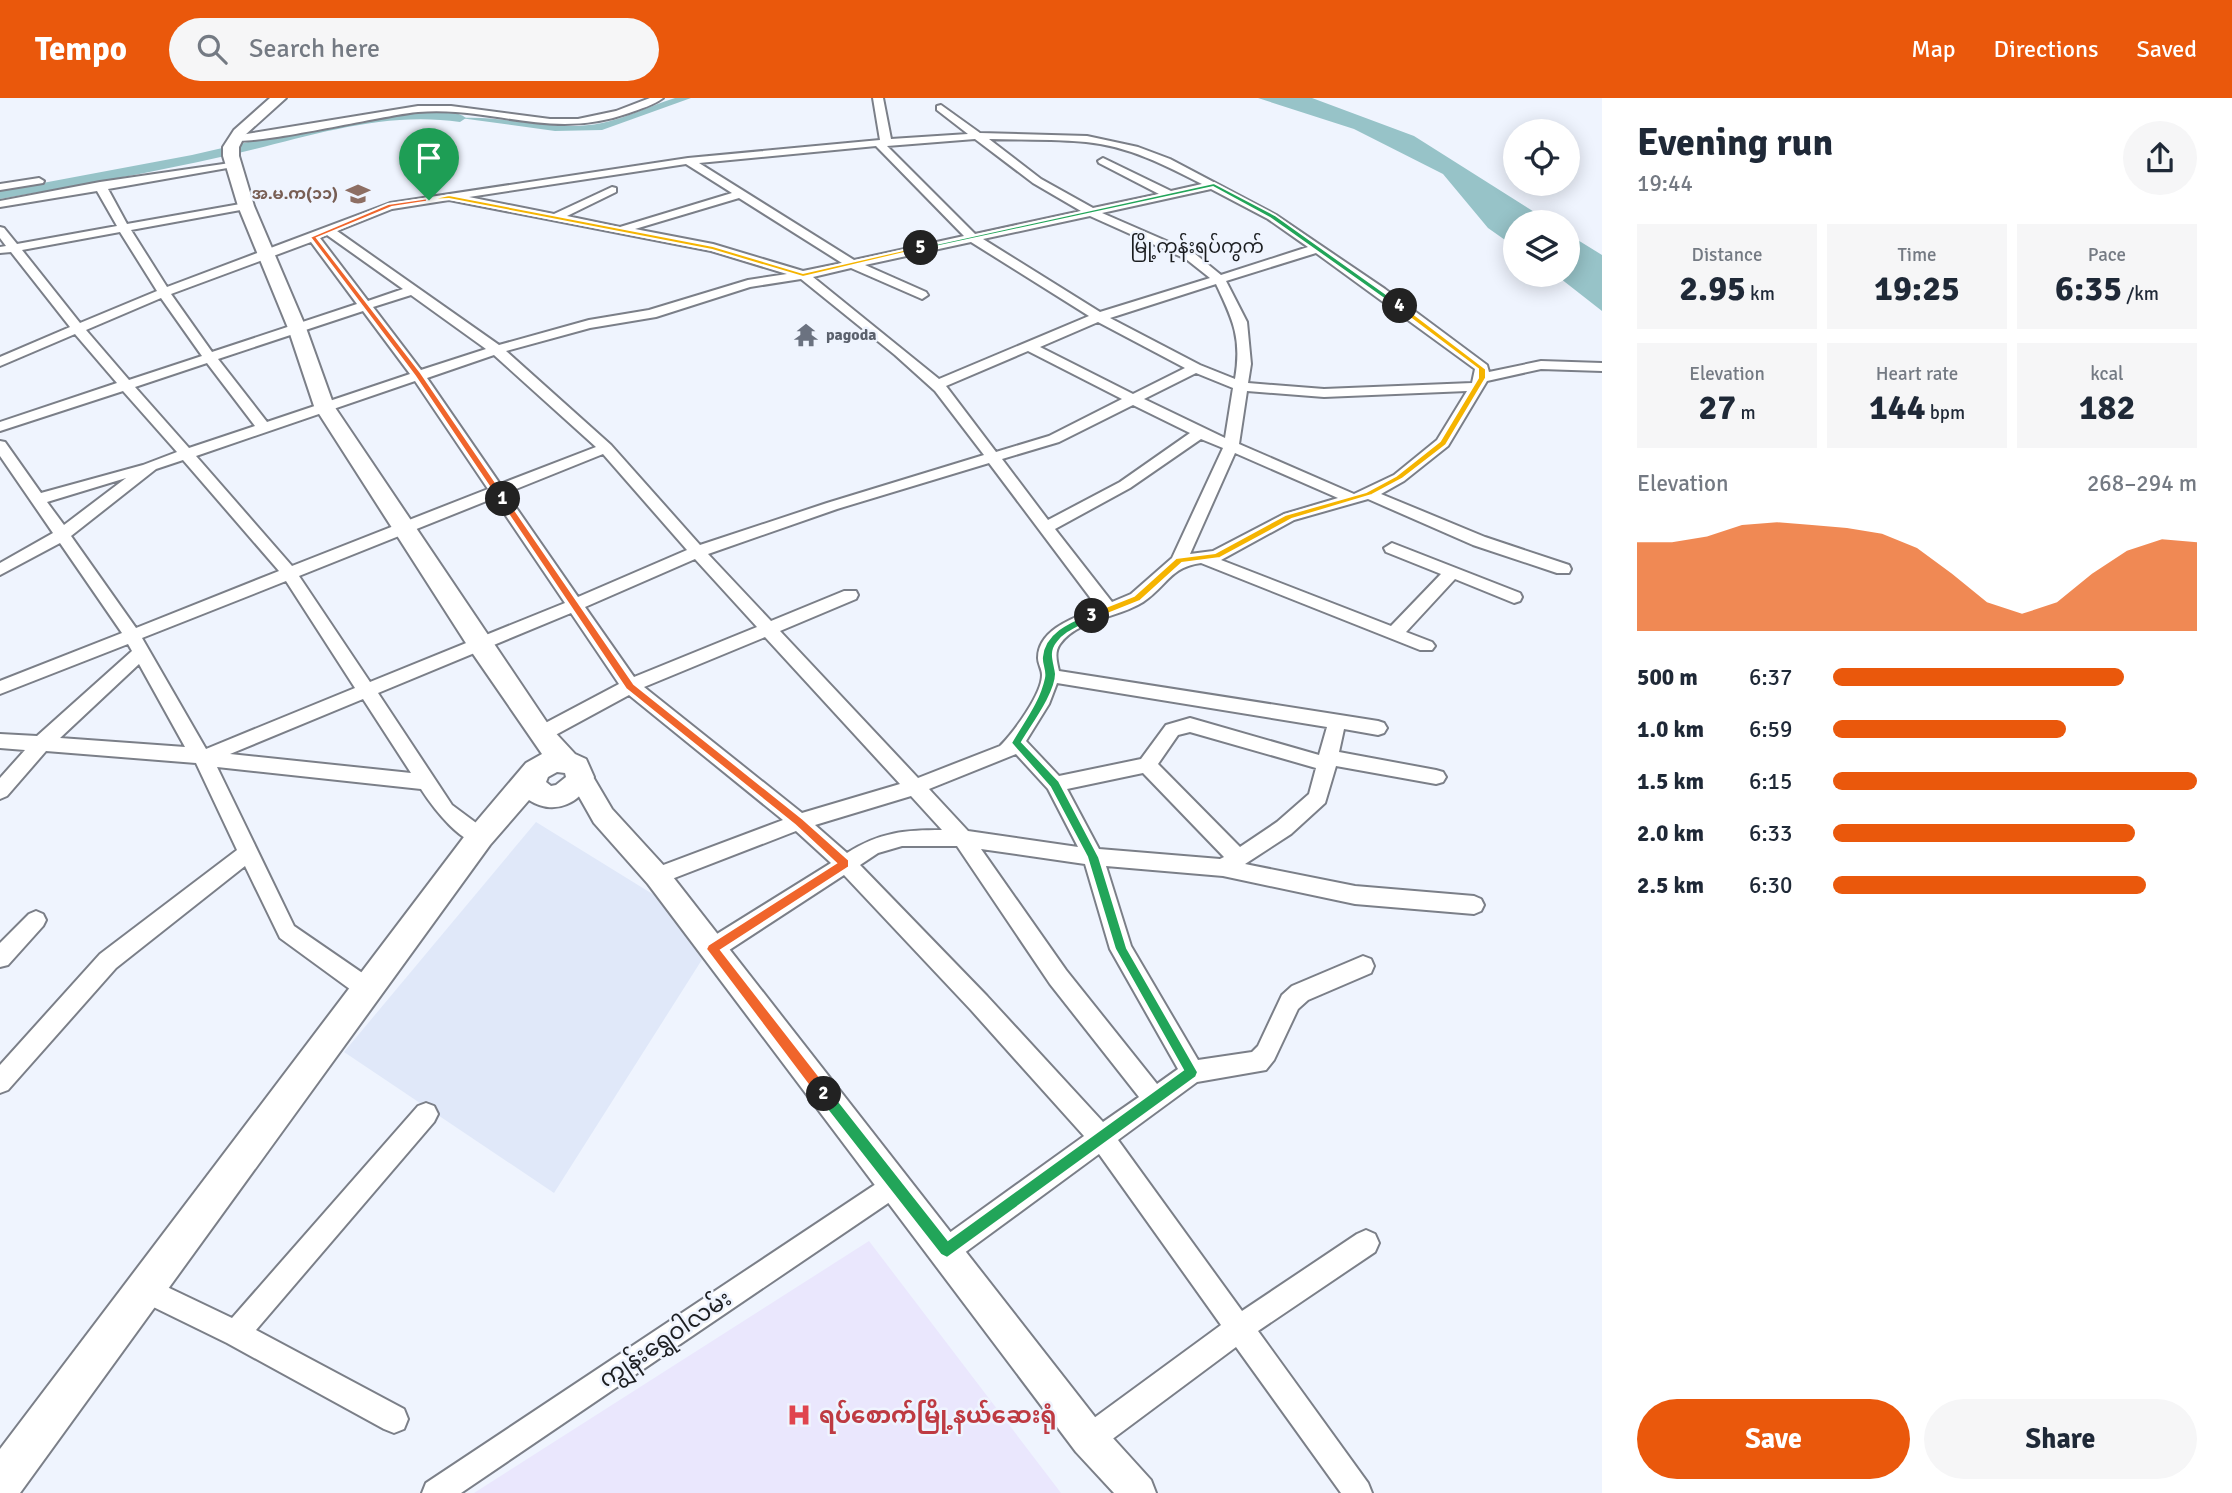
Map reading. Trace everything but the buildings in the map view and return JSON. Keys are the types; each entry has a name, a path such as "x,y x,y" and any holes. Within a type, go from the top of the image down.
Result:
{"highway":[{"path":"3,1470 144,1289 487,827 556,779 541,734 324,406 297,328 246,206 232,151 279,98"}],"main road":[{"path":"556,779 603,816 657,876 947,1250 1089,1439 1138,1493"}],"street":[{"path":"0,204 100,185 232,151 419,109 484,112 569,123 627,112 658,98"},
{"path":"878,98 883,143 970,236 1099,317 1195,368 1240,386 1324,393 1479,382 1515,367 1544,362 1602,367"},
{"path":"484,112 499,103"},
{"path":"657,876 799,822 915,787 1007,751 1016,743 1040,704 1051,676 1047,659 1051,642 1074,624 1137,598 1179,561 1231,446 1244,364 1241,322 1219,279 1190,256 1093,213 1037,181 941,108"},
{"path":"0,362 164,293 390,206 688,161 977,136 1087,139 1135,149 1166,160 1272,217 1482,369 1479,382 1443,443 1399,478 1369,494 1289,517 1217,556 1179,561"},
{"path":"688,161 852,264 922,295"},
{"path":"1103,161 1170,195"},
{"path":"0,187 38,180"},
{"path":"100,185 122,227 164,293 207,356 263,426"},
{"path":"36,500 151,466 418,375 589,324 651,314 748,284 803,275 970,236 1093,213 1214,185"},
{"path":"553,219 612,190"},
{"path":"618,231 741,194"},
{"path":"449,197 713,248 803,275 900,352 937,386 995,458 1108,610"},
{"path":"7,249 246,206"},
{"path":"0,230 7,249 289,573 445,810 487,827"},
{"path":"320,234 412,290 498,350 606,448 697,552 962,838 1058,977 1155,1099"},
{"path":"320,234 366,306 418,375 630,687 799,822 845,863 979,1003 1101,1137 1358,1493"},
{"path":"937,386 1099,317 1318,248"},
{"path":"0,428 207,356 412,290"},
{"path":"1030,347 1200,433 1353,499"},
{"path":"203,758 480,645 697,552 832,506 1054,439 1195,368"},
{"path":"1046,527 1125,485 1200,433"},
{"path":"0,445 132,635 191,742 203,758 287,932 366,988"},
{"path":"0,688 606,448"},
{"path":"0,570 63,534 151,466"},
{"path":"1369,494 1455,531 1563,569"},
{"path":"1392,548 1514,597"},
{"path":"1204,558 1223,568 1426,646"},
{"path":"1395,633 1452,572"},
{"path":"541,734 630,687 850,595"},
{"path":"0,791 40,745 142,652"},
{"path":"1051,676 1378,728"},
{"path":"1231,863 1284,828 1318,798 1337,722"},
{"path":"1055,784 1147,765 1172,730 1190,725 1327,760 1436,777"},
{"path":"0,741 177,753 427,782"},
{"path":"1016,743 1055,784 1093,857 1121,949 1192,1072"},
{"path":"1147,765 1231,863"},
{"path":"712,949 872,847 902,838 962,838 1093,857 1231,863 1355,895 1475,905"},
{"path":"0,1082 108,961 248,853"},
{"path":"0,958 36,920"},
{"path":"947,1250 1192,1072 1258,1062 1266,1053 1290,1002 1300,993 1363,966"},
{"path":"236,1334 426,1114"},
{"name":"ကျွန်းရွှေဝါလမ်း","path":"436,1493 894,1184"},
{"path":"1089,1439 1238,1329 1366,1243"},
{"path":"144,1289 236,1334 394,1419"}],"shaded area":[{"path":"675,98 691,98 602,130 555,131 460,118 584,126 611,121"},
{"path":"1258,98 1312,98 1414,136 1503,192 1503,196 1509,196 1531,210 1503,210 1503,239 1488,228 1443,174 1354,129"},
{"path":"1580,241 1602,255 1602,311 1571,287 1580,287"},
{"path":"536,822 659,898 703,958 554,1193 344,1052"},
{"name":"ရပ်စောက်မြို့နယ်ဆေးရုံ","path":"869,1241 1061,1493 474,1493"}],"waterway":[{"path":"0,195 192,159 358,121 411,114 460,118"}],"place":[{"name":"အ.မ.က(၁၁)","path":"358,194"},
{"name":"pagoda","path":"806,335"},
{"name":"ရပ်စောက်မြို့နယ်ဆေးရုံ","path":"799,1415"}],"district":[{"name":"မြို့ကုန်းရပ်ကွက်","path":"1197,247"}],"route":[{"path":"1214,185 1272,217 1381,292 1482,369 1482,378 1443,443 1399,478 1369,494 1289,517 1217,556 1179,561 1137,598 1074,624 1051,642 1047,659 1051,676 1040,704 1016,743 1055,784 1093,857 1121,949 1192,1072 947,1250 712,949 845,863 799,822 630,687 418,375 313,237 390,206 429,200 449,197 713,248 803,275 970,236 1093,213 1214,185"}]}
